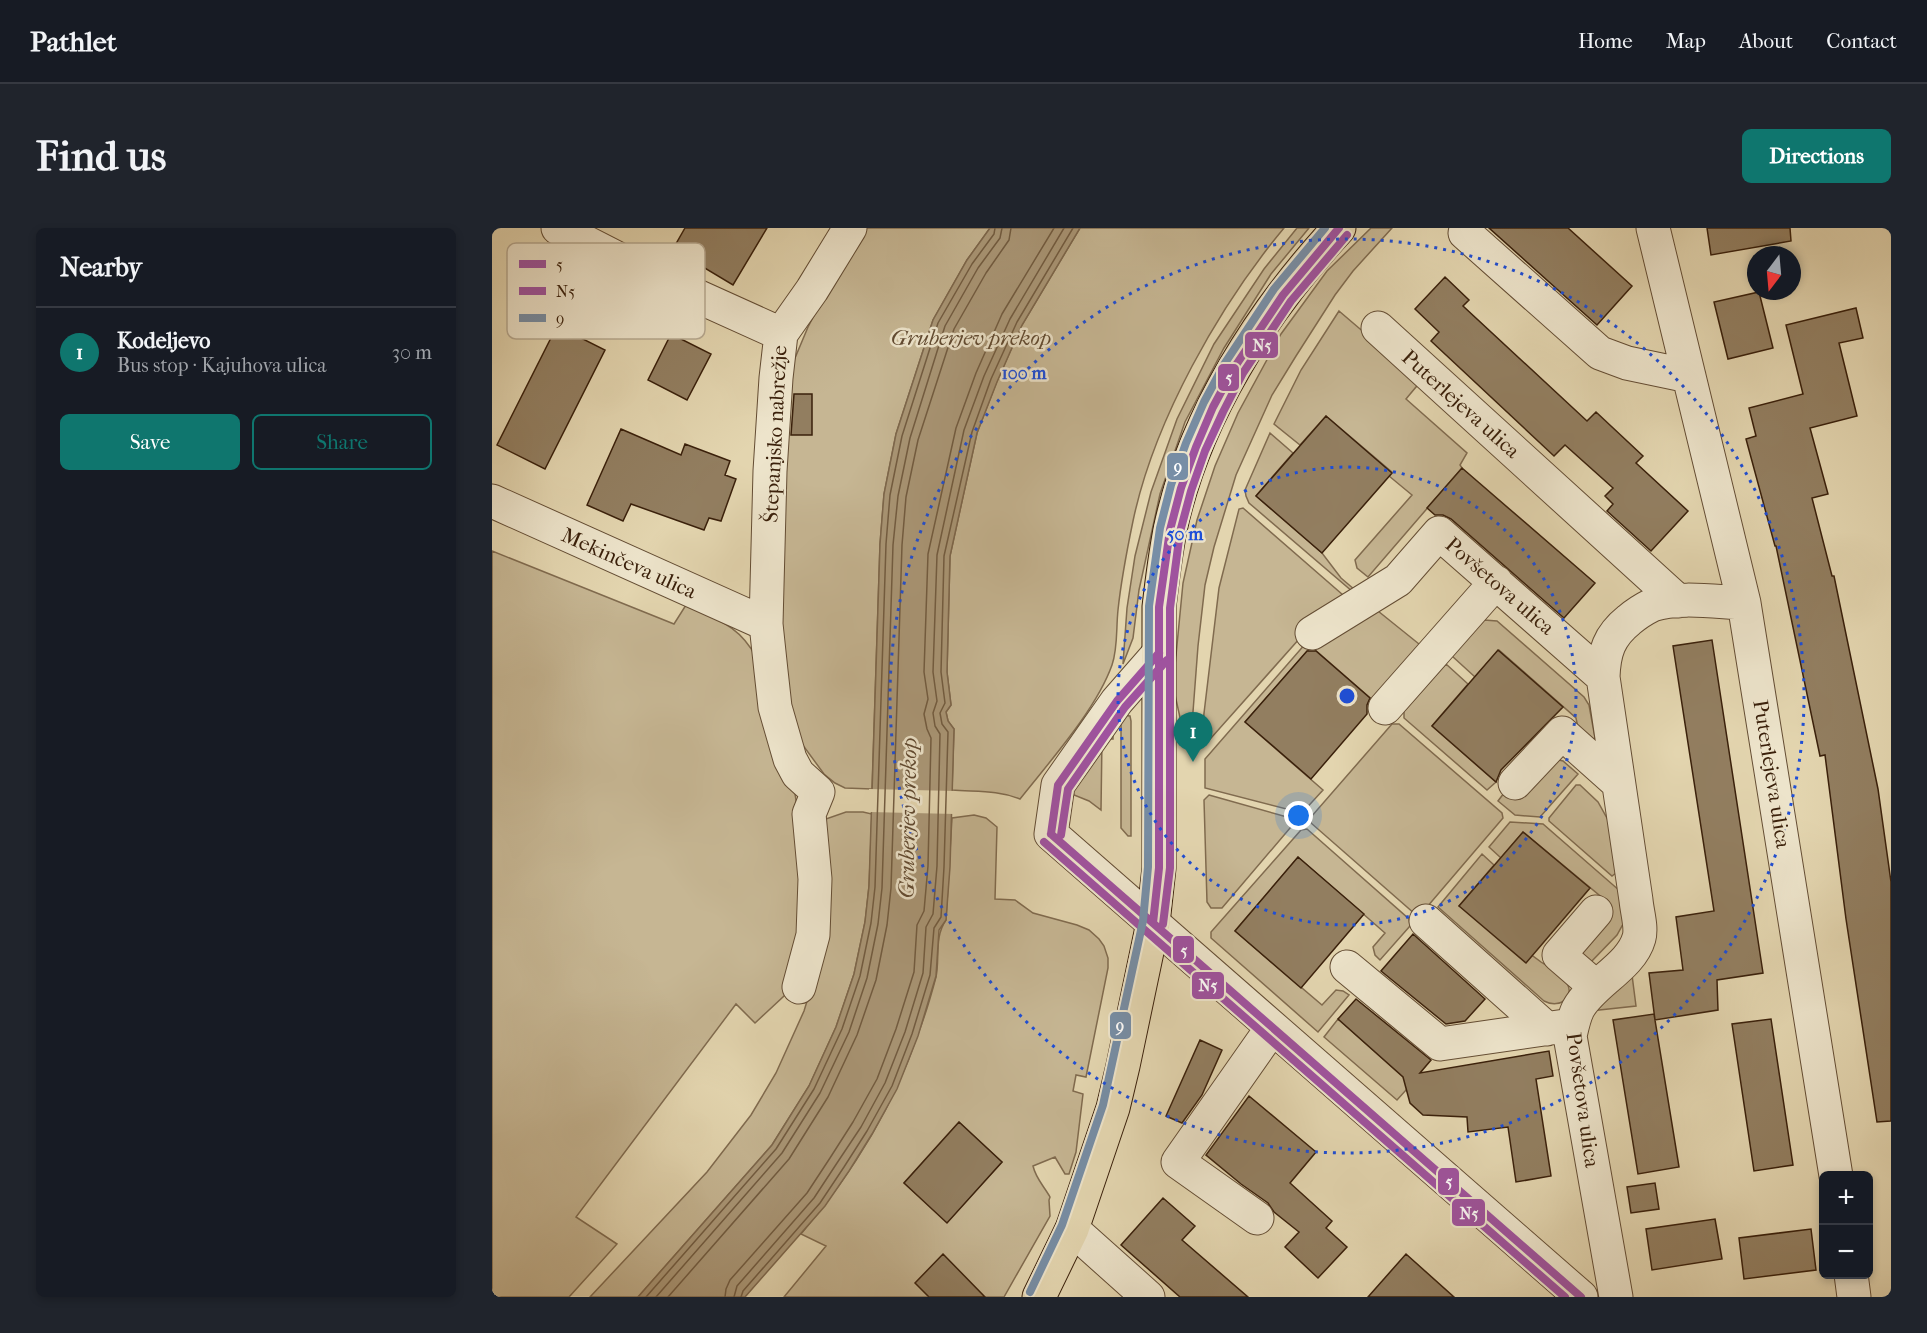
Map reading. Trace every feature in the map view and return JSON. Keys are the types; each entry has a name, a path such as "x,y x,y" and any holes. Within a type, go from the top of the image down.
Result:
{"main road":[{"path":"1039,1297 1072,1229 1113,1108 1124,1066 1152,923 1159,868 1159,607 1170,530 1186,474 1207,421 1230,378 1265,320 1293,281 1339,228"}],"street":[{"path":"558,228 587,243"},
{"name":"Štepanjsko nabrežje","path":"800,987 813,934 814,879 809,814 818,792 798,774 790,759 775,707 766,624 770,471 776,378 781,334 812,290 850,228"},
{"name":"Puterlejeva ulica","path":"1653,228 1744,603 1835,1171"},
{"path":"1465,233 1600,353 1627,363 1689,376"},
{"path":"705,300 781,334"},
{"name":"Puterlejeva ulica","path":"1378,328 1678,601"},
{"name":"Mekinčeva ulica","path":"492,501 766,624"},
{"name":"Povšetova ulica","path":"1312,633 1398,580 1439,533 1603,677"},
{"path":"1385,708 1496,582"},
{"name":"Povšetova ulica","path":"1616,1297 1570,1036 1559,1027 1630,955 1639,938 1636,900 1603,677 1604,658 1609,644 1622,625 1653,605 1678,601 1744,603"},
{"path":"1159,653 1117,700 1058,785 1051,834 1581,1297"},
{"path":"1515,783 1562,734 1618,783"},
{"path":"1596,912 1559,955 1596,987"},
{"path":"1426,921 1559,1027"},
{"path":"1347,967 1440,1044 1559,1027"},
{"path":"1257,1218 1178,1162 1272,1028"},
{"path":"1072,1229 1148,1297"},
{"path":"1852,1279 1854,1297"}],"shaded area":[{"path":"864,228 990,228 967,260 933,320 896,434 884,494 880,544 872,789 845,788 835,783 824,774 802,744 785,679 779,606 790,370 808,327 837,272"},
{"path":"1080,228 1284,228 1236,293 1213,329 1192,366 1156,444 1133,521 1122,577 1114,658 1095,700 1071,735 1020,799 995,793 952,790 954,729 948,721 946,712 951,705 947,672 950,556 977,433 1022,325"},
{"path":"1297,228 1309,228 1271,274 1224,348 1185,422 1160,494 1139,590 1133,638 1123,664 1127,608 1135,556 1151,492 1177,419 1214,344 1264,269"},
{"path":"1371,228 1392,228 1353,271 1335,295 1296,356 1272,395 1236,475 1205,585 1191,738 1185,740 1173,686 1183,583 1197,520 1215,466 1238,413 1281,334 1327,271"},
{"path":"1339,311 1421,381 1406,399 1467,453 1460,465 1462,468 1368,577 1357,568 1355,560 1412,495 1389,476 1392,472 1326,416 1300,445 1274,424 1301,370"},
{"path":"1270,433 1293,453 1256,496 1322,553 1341,578 1355,590 1353,592 1249,503 1245,490"},
{"path":"1243,508 1343,595 1300,638 1204,746 1201,745 1202,730 1219,588 1239,509"},
{"path":"492,551 674,624 686,605 735,630 756,657 775,761 795,794 802,837 805,888 792,981 784,996 755,1023 736,1004 576,1217 617,1244 569,1297 492,1297"},
{"path":"1373,607 1424,648 1377,704 1313,648"},
{"path":"1484,620 1497,621 1584,697 1589,705 1595,738 1589,741 1580,738 1576,718 1499,650 1475,677 1452,656"},
{"path":"1306,643 1311,647 1245,722 1323,790 1302,813 1205,788 1205,759"},
{"path":"1446,664 1468,684 1432,726 1496,782 1487,790 1404,718 1404,711"},
{"path":"1121,715 1130,716 1131,721 1131,836 1128,836 1121,828"},
{"path":"1113,722 1113,739 1102,739 1101,810 1089,801 1074,795 1073,785 1075,776 1086,756"},
{"path":"1392,724 1399,724 1502,813 1503,818 1421,914 1415,914 1311,823 1311,817"},
{"path":"1555,759 1563,761 1578,774 1540,817 1515,815 1498,801 1507,789 1520,799"},
{"path":"1576,785 1580,785 1598,802 1608,820 1616,873 1612,876 1549,821 1549,818"},
{"path":"1209,795 1296,821 1222,908 1211,908 1207,902 1204,800"},
{"path":"846,812 872,814 865,922 854,974 836,1027 809,1086 772,1145 638,1297 590,1297 707,1172 751,1115 776,1073 804,1011 823,949 823,820"},
{"path":"974,815 986,818 997,827 995,899 1015,900 1033,913 1089,930 1104,946 1108,958 1108,968 1086,1077 1076,1075 1073,1091 1083,1094 1076,1152 1069,1174 1065,1174 1055,1157 1033,1166 1038,1179 1050,1197 1050,1216 1004,1297 784,1297 826,1246 801,1234 837,1188 869,1140 896,1088 923,1020 936,977 940,933 946,920 952,818","holes":["959,1122 1002,1162 947,1222 904,1183"]},
{"path":"1510,822 1543,824 1620,891 1623,924 1617,935 1590,963 1579,954 1605,900 1523,832 1501,858 1489,847"},
{"path":"1307,829 1409,919 1410,926 1380,960 1375,955 1373,947 1385,933 1298,857 1235,931 1322,1005 1336,990 1349,995 1318,1032 1211,938 1211,932 1301,830"},
{"path":"1482,854 1494,865 1459,906 1562,976 1569,990 1566,999 1561,1002 1556,1004 1544,1001 1438,907"},
{"path":"1632,975 1636,1006 1590,1011"},
{"path":"1338,1019 1409,1082 1407,1089 1397,1100 1324,1037"}],"water":[{"name":"Gruberjev prekop","path":"990,228 1080,228 1022,325 997,382 977,433 950,556 947,672 951,705 946,712 948,721 954,729 950,867 946,920 939,930 936,976 918,1036 897,1089 849,1171 825,1206 745,1297 638,1297 772,1145 809,1086 836,1027 854,974 865,922 869,886 880,544 884,494 896,434 933,320 967,260"}],"pier":[{"path":"869,789 955,791 955,814 869,812"}],"building":[{"path":"685,228 767,228 733,285 705,268 705,243 676,243"},
{"path":"1489,228 1568,228 1632,286 1597,325"},
{"path":"1707,228 1790,228 1791,241 1747,246 1747,249 1711,255"},
{"path":"1445,277 1469,300 1463,306 1587,421 1596,412 1643,456 1636,463 1688,511 1651,551 1607,511 1613,504 1605,496 1613,488 1565,445 1554,456 1431,341 1439,332 1415,309"},
{"path":"1747,295 1747,300 1761,300 1773,348 1728,359 1714,302"},
{"path":"1856,308 1863,338 1839,343 1857,416 1810,428 1828,494 1812,498 1832,576 1834,576 1878,789 1891,882 1891,1121 1877,1122 1846,919 1825,755 1820,756 1776,546 1746,439 1756,436 1749,408 1803,394 1786,325"},
{"path":"550,339 583,339 605,350 545,469 497,445"},
{"path":"668,339 681,339 711,354 687,400 648,380"},
{"path":"794,394 812,394 812,435 791,435"},
{"path":"1326,416 1392,473 1322,553 1256,496"},
{"path":"621,429 681,455 685,444 730,461 725,475 736,479 721,521 709,518 704,530 631,504 623,521 587,505"},
{"path":"1462,468 1595,583 1564,618 1451,519 1443,515 1435,515 1427,508"},
{"path":"1712,640 1763,973 1717,980 1718,1010 1655,1020 1649,973 1683,970 1676,917 1714,911 1673,646"},
{"path":"1498,650 1563,707 1501,770 1496,782 1432,726"},
{"path":"1307,651 1316,651 1370,698 1367,714 1311,779 1245,722"},
{"path":"1523,832 1590,888 1526,963 1459,906"},
{"path":"1298,857 1364,914 1301,988 1235,931"},
{"path":"1413,934 1485,999 1465,1021 1446,1024 1381,971"},
{"path":"1356,999 1431,1060 1420,1073 1549,1051 1553,1076 1536,1079 1551,1176 1516,1182 1508,1127 1468,1132 1467,1117 1423,1115 1410,1103 1403,1077 1338,1019"},
{"path":"1654,1014 1679,1167 1638,1174 1613,1020"},
{"path":"1771,1019 1793,1165 1754,1171 1732,1024"},
{"path":"1200,1040 1222,1050 1202,1095 1182,1123 1166,1116"},
{"path":"1249,1096 1316,1152 1290,1183 1332,1221 1326,1228 1347,1247 1318,1278 1285,1247 1299,1232 1274,1212 1268,1203 1206,1155"},
{"path":"959,1122 1002,1162 947,1223 904,1183"},
{"path":"1655,1183 1659,1209 1631,1213 1627,1187"},
{"path":"1163,1198 1195,1226 1182,1240 1248,1297 1180,1297 1121,1245"},
{"path":"1715,1219 1722,1259 1652,1270 1646,1229"},
{"path":"1811,1229 1816,1270 1744,1279 1739,1238"},
{"path":"943,1254 985,1297 929,1297 915,1283"},
{"path":"1406,1254 1454,1297 1368,1297"}],"transit line":[{"name":"9","path":"1030,1292 1062,1225 1103,1105 1143,921 1148,867 1149,606 1160,528 1171,485 1204,402 1225,363 1274,289 1325,228"},
{"name":"5","path":"1153,923 1159,868 1159,607 1170,530 1181,488 1213,407 1234,368 1283,295 1339,228"},
{"name":"N5","path":"1163,924 1170,868 1170,608 1180,532 1205,451 1243,373 1291,301 1347,235"},
{"name":"5","path":"1051,834 1058,785 1117,701 1159,653"},
{"name":"N5","path":"1061,835 1068,789 1125,707 1167,660"},
{"name":"5","path":"1051,834 1581,1297"},
{"name":"N5","path":"1044,842 1565,1297"}],"place":[{"name":"Kodeljevo","path":"1193,762"}]}
